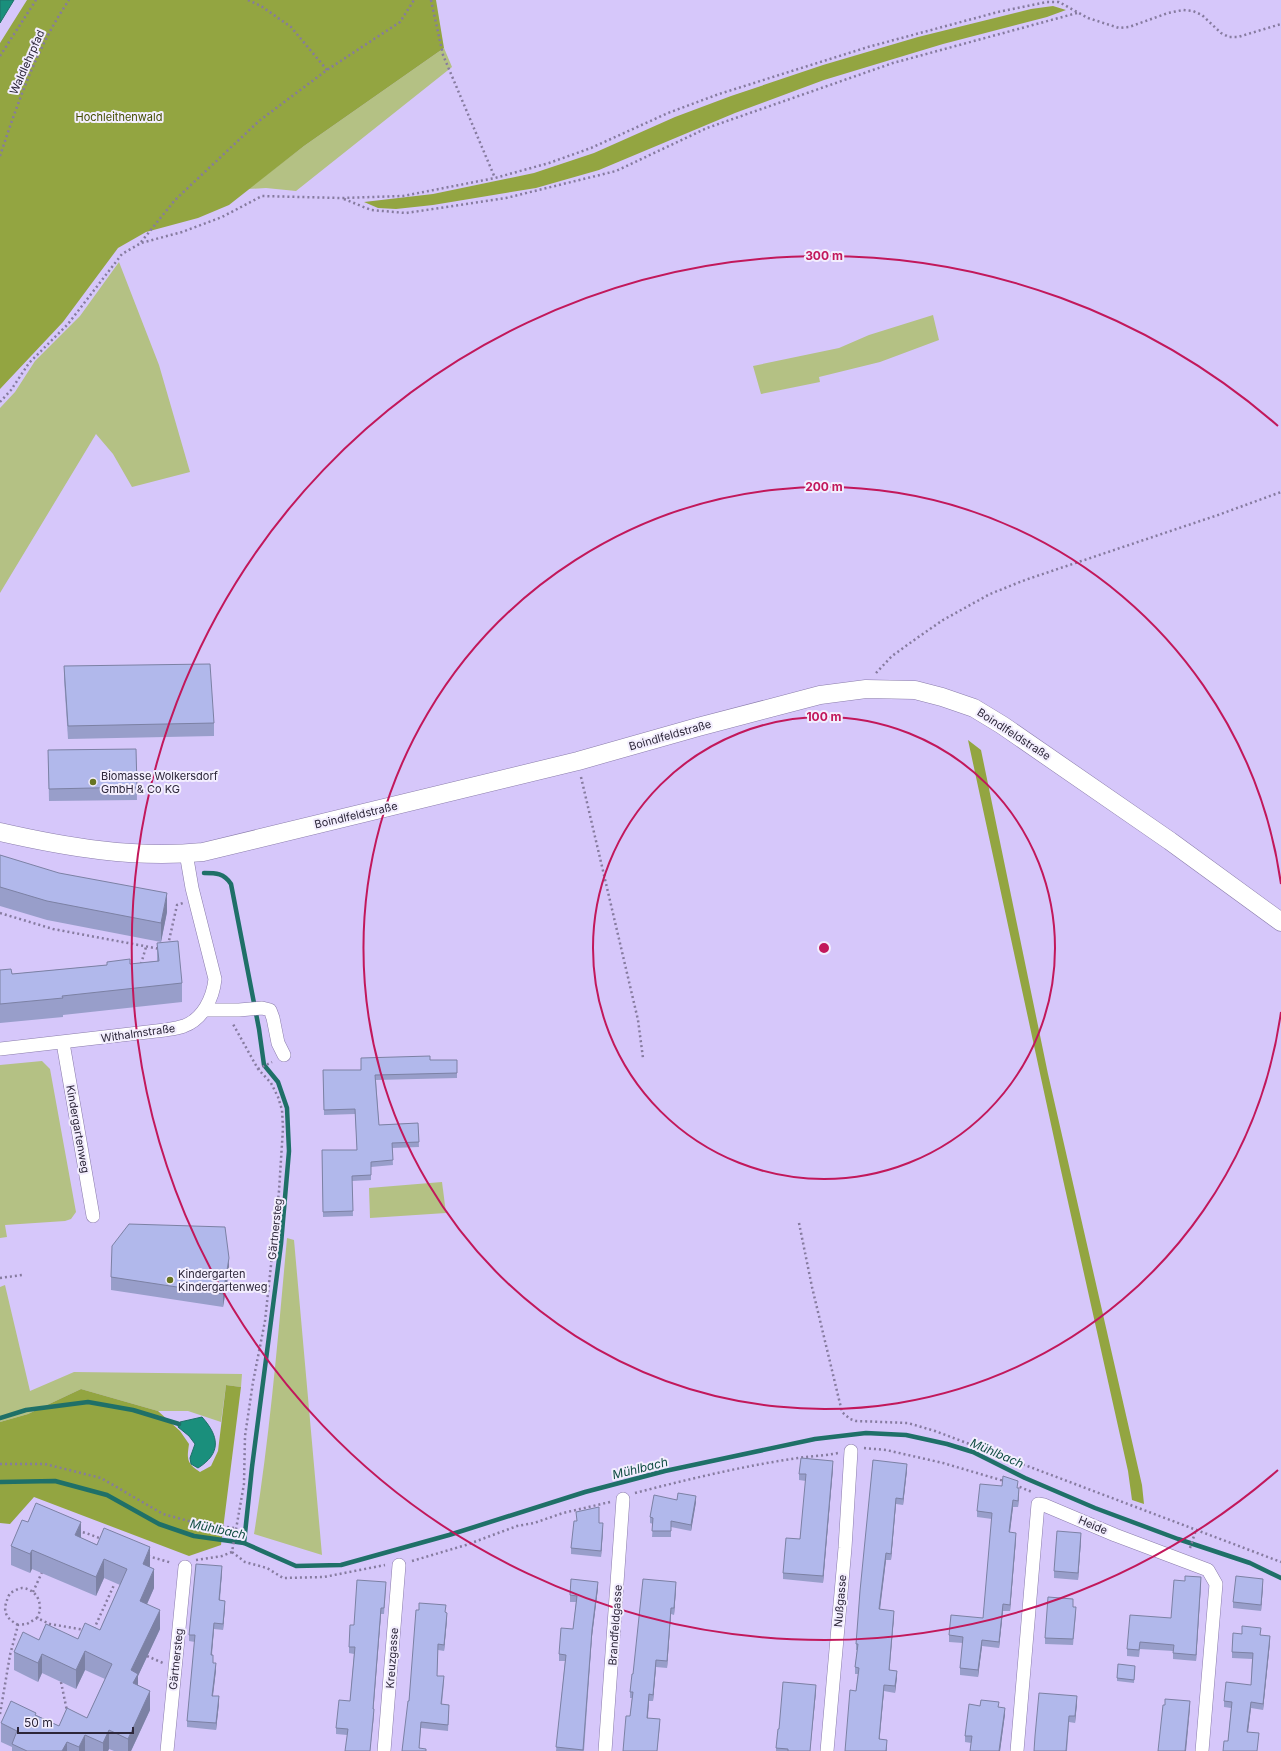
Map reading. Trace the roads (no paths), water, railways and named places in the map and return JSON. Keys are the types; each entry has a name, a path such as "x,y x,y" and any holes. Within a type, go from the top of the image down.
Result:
{"street":[{"name":"Boindlfeldstraße","path":"0,832 92,850 150,854 186,853 223,848 578,761 820,695 866,689 915,690 974,708 1002,725 1074,774 1281,922"},
{"name":"Withalmstraße","path":"0,1049 63,1043 184,1026 195,1020 205,1010 214,991 215,979 195,900 186,853"},
{"path":"205,1010 262,1008 270,1010 278,1043 284,1055"},
{"name":"Kindergartenweg","path":"63,1043 93,1216"},
{"name":"Nußgasse","path":"827,1751 845,1548 851,1450"},
{"name":"Brandfeldgasse","path":"605,1751 624,1499"},
{"name":"Heide","path":"1017,1751 1038,1504 1044,1505 1208,1570 1216,1584 1202,1751"},
{"name":"Kreuzgasse","path":"384,1751 399,1565"},
{"name":"Gärtnersteg","path":"167,1751 185,1567"}],"waterway":[{"path":"204,873 219,874 226,878 231,884 259,1029 264,1065 278,1082 287,1108 289,1151 281,1244 252,1467 244,1543"},
{"path":"0,1418 26,1410 88,1402 133,1410 179,1424"},
{"name":"Mühlbach","path":"0,1482 55,1481 107,1495 159,1524 194,1536 244,1543 296,1566 341,1565 449,1535 585,1492 665,1471 815,1439 866,1433 906,1435 947,1444 973,1452 1025,1478 1095,1508 1178,1539 1250,1563 1281,1578"}],"place":[{"name":"Biomasse Wolkersdorf GmbH & Co KG","path":"93,782"},
{"name":"Kindergarten Kindergartenweg","path":"170,1280"}],"park label":[{"name":"Hochleithenwald","path":"119,117"}]}
